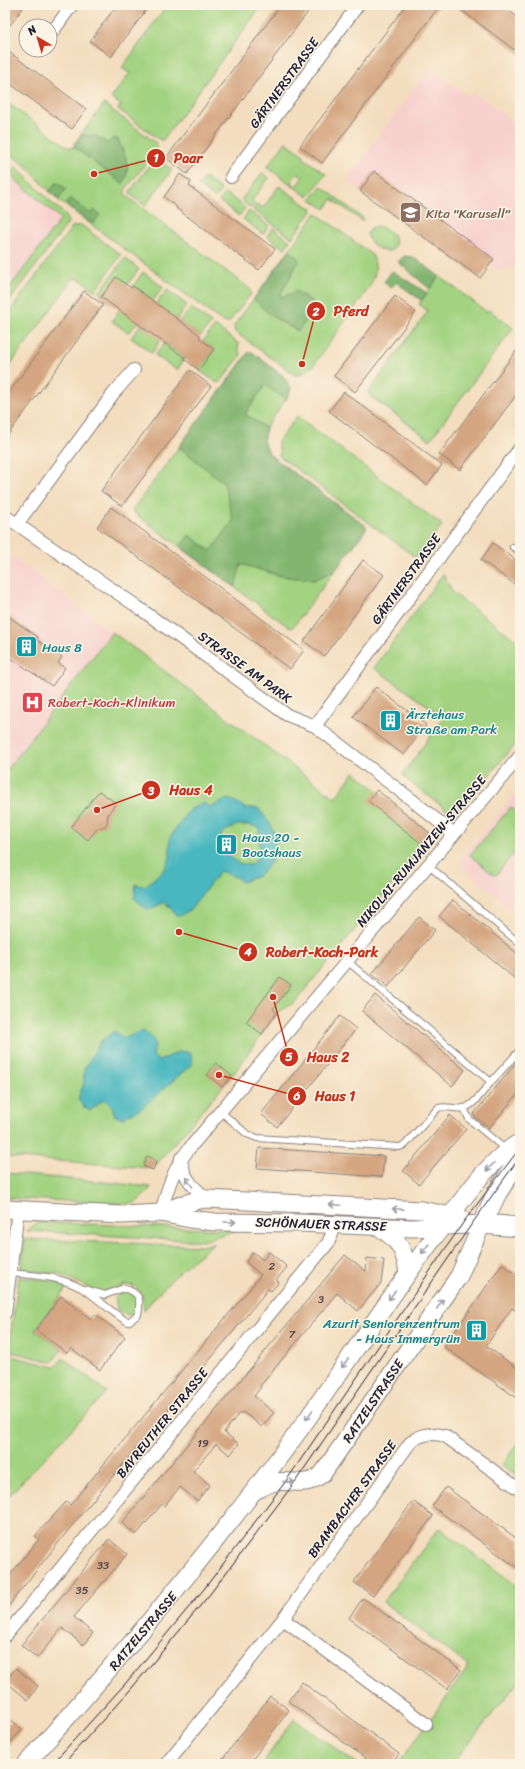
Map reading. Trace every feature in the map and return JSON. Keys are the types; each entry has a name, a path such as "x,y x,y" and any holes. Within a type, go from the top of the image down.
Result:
{"main road":[{"path":"517,1152 520,1182"},
{"name":"RATZELSTRASSE","path":"26,1764 98,1684 164,1605 253,1492 300,1428 408,1272 482,1176 517,1152"},
{"name":"RATZELSTRASSE","path":"253,1492 273,1482 314,1481 324,1474 459,1276 517,1152"},
{"name":"SCHÖNAUER STRASSE","path":"161,1213 185,1203 199,1199 207,1199 422,1210 447,1221"},
{"name":"SCHÖNAUER STRASSE","path":"12,1209 108,1214 161,1213 214,1222 336,1224 413,1228 447,1221 520,1227"},
{"path":"379,1227 393,1237 400,1245 408,1272"}],"street":[{"path":"58,24 72,5"},
{"name":"GÄRTNERSTRASSE","path":"231,177 358,5"},
{"path":"17,524 113,394 134,370"},
{"name":"GÄRTNERSTRASSE","path":"315,726 520,448"},
{"name":"STRASSE AM PARK","path":"5,516 136,605 287,715 315,726 454,834"},
{"name":"NIKOLAI-RUMJANZEW-STRASSE","path":"161,1213 169,1183 181,1158 520,756"},
{"path":"181,1158 182,1168 190,1184 207,1199"},
{"path":"5,1313 11,1273 12,1209"},
{"name":"BAYREUTHER STRASSE","path":"5,1636 328,1243 336,1224"},
{"name":"BRAMBACHER STRASSE","path":"166,1764 283,1619 410,1443 415,1439 427,1434 438,1434 445,1436 520,1490"},
{"path":"283,1619 426,1724"}],"lane":[{"path":"513,547 520,551"},
{"path":"428,866 520,944"},
{"path":"347,961 491,1082"},
{"path":"220,1111 245,1133 254,1138 399,1147 405,1145 438,1108 464,1108 473,1102 520,1050"},
{"path":"464,1108 469,1118 517,1152"},
{"path":"11,1273 56,1278 84,1289 105,1295 124,1288 134,1291 139,1299 138,1315 128,1322 84,1289"}],"shaded area":[{"path":"429,68 469,97 473,92 520,127 519,265 500,272 490,265 480,278 346,180"},
{"path":"5,168 15,175 13,178 61,219 5,294"},
{"name":"Robert-Koch-Klinikum","path":"5,552 112,632 5,772"},
{"path":"520,788 520,916 458,863"}],"green space":[{"path":"167,5 262,5 163,140 160,140 118,109 121,105 111,98 130,73 122,68"},
{"path":"5,101 69,148 74,147 74,144 104,104 156,143 157,147 154,153 125,190 125,195 250,289 251,294 229,322 223,322 58,200 26,166 5,150"},
{"path":"81,135 96,136 107,143 114,138 118,139 125,156 127,166 126,178 123,184 74,147"},
{"path":"286,142 305,156 303,158 326,174 308,197 267,167","holes":["298,173 303,177 296,186 291,182"]},
{"path":"156,157 172,170 145,206 129,193"},
{"path":"16,167 66,215 68,223 5,307 5,294 61,219 13,178 15,175 11,173"},
{"path":"262,173 269,178 252,200 255,203 251,208 244,203 242,199"},
{"path":"205,177 221,190 215,198 198,186"},
{"path":"57,182 66,189 59,199 49,192"},
{"path":"279,186 313,210 292,238 253,210 257,204 263,208"},
{"path":"321,186 364,219 362,221 332,199 325,209 311,199"},
{"path":"226,193 245,208 239,216 219,201"},
{"path":"70,198 91,214 94,210 100,215 93,224 66,204"},
{"path":"249,211 269,226 263,234 243,219"},
{"path":"316,213 372,255 375,263 375,272 369,288 312,367 300,375 295,375 235,332 234,326"},
{"path":"81,225 121,255 95,291 79,279 74,278 5,372 5,318 72,227"},
{"path":"376,226 386,229 395,238 396,242 391,251 379,249 368,238 367,234 371,228"},
{"path":"273,228 290,241 284,249 267,236"},
{"path":"289,251 295,255 299,261 280,295 282,297 296,291 314,303 309,317 298,331 274,317 254,299"},
{"path":"404,256 413,257 439,276 430,289 398,262"},
{"path":"125,258 139,269 127,285 102,296 99,293"},
{"path":"392,271 427,293 421,300 396,282 391,288 384,282"},
{"path":"143,272 163,287 153,301 133,286"},
{"path":"439,276 487,312 489,310 513,328 430,440 369,395 369,391 428,311 419,304"},
{"path":"167,290 187,305 177,319 156,304"},
{"path":"191,308 211,323 201,336 180,322"},
{"path":"120,309 137,322 130,332 127,332 112,321"},
{"path":"141,325 161,339 152,353 131,338"},
{"path":"215,326 239,344 238,348 241,355 220,383 217,383 200,371 200,368 214,350 203,341"},
{"path":"165,343 185,358 178,369 175,369 155,355"},
{"path":"249,352 252,352 284,377 291,388 288,395 270,421 264,434 263,441 270,455 366,526 366,529 293,627 290,628 133,512 133,509"},
{"path":"249,352 252,352 284,377 291,388 286,400 265,385 245,414 266,428 263,441 270,455 366,526 366,529 335,571 313,580 280,576 241,564 235,587 180,547 189,535 211,551 233,521 224,483 179,447"},
{"path":"297,416 442,525 418,557 417,555 415,557 279,456 279,444 277,443"},
{"path":"443,574 453,593 520,643 520,739 461,808 447,810 405,778 403,774 444,717 374,668"},
{"path":"112,632 335,798 354,772 430,833 413,855 413,859 295,1002 277,1013 232,1076 154,1167 150,1168 5,1157 5,772"},
{"path":"511,807 520,815 520,846 495,876 470,855"},
{"path":"5,1173 151,1187 145,1195 131,1204 5,1198"},
{"path":"38,1222 236,1230 203,1241 27,1231"},
{"path":"25,1239 202,1246 214,1243 181,1270 144,1310 142,1294 134,1286 125,1285 102,1292 91,1289 62,1275 21,1269"},
{"path":"19,1277 50,1281 68,1286 35,1330 62,1349 52,1362 8,1351"},
{"path":"125,1292 133,1295 137,1302 137,1308 130,1315 123,1314 117,1308 115,1298 119,1294"},
{"path":"7,1355 55,1367 63,1358 107,1392 5,1500 5,1371"},
{"path":"520,1440 520,1477 502,1465"},
{"path":"439,1528 520,1588 520,1680 452,1764 398,1764 469,1666 383,1602"},
{"path":"294,1719 357,1764 262,1764"}],"water":[{"path":"228,799 245,808 258,808 270,823 276,838 272,861 258,876 242,882 236,877 220,871 191,909 178,917 165,902 148,910 134,898 136,884 144,887 164,870 170,858 170,837 189,810 204,803 211,807","holes":["237,825 250,825 259,828 258,853 252,865 238,863 220,849 222,833"]},
{"path":"143,1030 154,1041 155,1047 153,1056 159,1061 180,1051 191,1053 192,1064 141,1109 124,1118 115,1116 112,1106 104,1099 90,1111 83,1106 78,1099 84,1083 84,1069 101,1041 115,1031 120,1036 126,1038"}],"building":[{"path":"5,5 25,5 5,32"},
{"path":"117,5 150,5 111,57 90,41"},
{"path":"281,5 313,5 187,174 166,158"},
{"path":"406,5 440,5 322,163 300,146"},
{"path":"454,5 501,5 520,19 520,54"},
{"path":"5,49 86,109 72,129 5,80"},
{"path":"374,171 494,259 480,278 360,191"},
{"path":"180,174 191,182 189,186 275,249 259,270 176,208 177,207 164,197"},
{"path":"116,277 131,288 133,286 201,336 199,338 214,349 199,370 184,359 185,358 101,297"},
{"path":"84,291 103,305 5,439 5,398"},
{"path":"395,296 416,312 355,392 334,376"},
{"path":"520,346 520,390 460,470 439,454"},
{"path":"190,370 211,386 122,506 101,491"},
{"path":"344,392 442,465 427,485 329,411"},
{"path":"111,507 304,650 290,669 97,527"},
{"path":"493,543 520,563 520,588 481,560"},
{"path":"363,560 384,575 324,656 304,641"},
{"name":"Haus 8","path":"5,614 38,637 37,640 62,657 58,663 65,668 52,686 5,654"},
{"name":"Ärztehaus Straße am Park","path":"376,687 426,725 404,755 353,717"},
{"path":"377,790 430,833 422,844 368,801"},
{"path":"99,791 116,803 108,814 107,823 105,826 97,829 88,840 71,827"},
{"name":"Haus 20 - Bootshaus","path":"221,837 232,838 231,850 220,849"},
{"path":"453,900 520,956 520,983 439,916"},
{"path":"419,917 435,930 388,987 372,974"},
{"path":"280,977 291,985 273,1009 277,1013 262,1034 246,1022"},
{"path":"375,995 465,1070 452,1086 362,1011"},
{"path":"340,1016 356,1029 277,1127 261,1114"},
{"path":"520,1058 520,1091 489,1128 473,1115"},
{"path":"216,1063 232,1076 222,1087 207,1075"},
{"path":"450,1115 466,1129 419,1184 403,1171"},
{"path":"259,1148 384,1156 382,1177 257,1168"},
{"path":"147,1156 154,1159 156,1163 153,1170 143,1166"},
{"path":"253,1252 263,1260 269,1252 287,1267 276,1280 279,1282 271,1291 268,1289 70,1528 5,1610 5,1581 39,1539 35,1536 66,1502 70,1505 261,1275 246,1262"},
{"path":"345,1255 366,1271 367,1258 384,1260 381,1283 358,1311 337,1293 260,1386 261,1387 254,1396 274,1413 262,1427 243,1412 242,1414 240,1412 224,1432 239,1444 230,1455 216,1444 193,1471 210,1485 197,1501 180,1487 164,1506 162,1504 136,1535 122,1523"},
{"name":"Azurit Seniorenzentrum - Haus Immergrün","path":"502,1264 520,1277 520,1314 512,1308 486,1346 520,1370 520,1400 444,1347"},
{"path":"61,1296 91,1319 95,1314 125,1337 100,1370 71,1348 67,1353 36,1330"},
{"path":"446,1487 520,1541 520,1570 432,1506"},
{"path":"413,1501 433,1516 373,1596 354,1582"},
{"path":"109,1539 127,1554 74,1617 93,1633 83,1645 62,1628 37,1658 21,1645"},
{"path":"363,1598 461,1670 447,1689 349,1618"},
{"path":"16,1668 38,1686 28,1700 5,1681"},
{"path":"302,1682 399,1754 391,1764 373,1764 288,1701"},
{"path":"270,1696 289,1710 249,1764 219,1764"},
{"path":"12,1720 22,1730 5,1748 5,1728"}],"tram line":[{"path":"52,1764 125,1684 204,1589 286,1481 465,1220 520,1148"},
{"path":"63,1764 131,1689 210,1594 295,1482 471,1225 517,1161"}],"place":[{"name":"Paar","path":"94,174"},
{"name":"Kita \"Karusell\"","path":"410,213"},
{"name":"Pferd","path":"302,364"},
{"name":"Haus 8","path":"26,647"},
{"name":"Robert-Koch-Klinikum","path":"32,702"},
{"name":"Ärztehaus Straße am Park","path":"390,721"},
{"name":"Haus 4","path":"97,810"},
{"name":"Haus 20 - Bootshaus","path":"226,844"},
{"name":"Robert-Koch-Park","path":"179,932"},
{"name":"Haus 2","path":"273,997"},
{"name":"Haus 1","path":"219,1075"},
{"name":"Azurit Seniorenzentrum - Haus Immergrün","path":"476,1330"}]}
